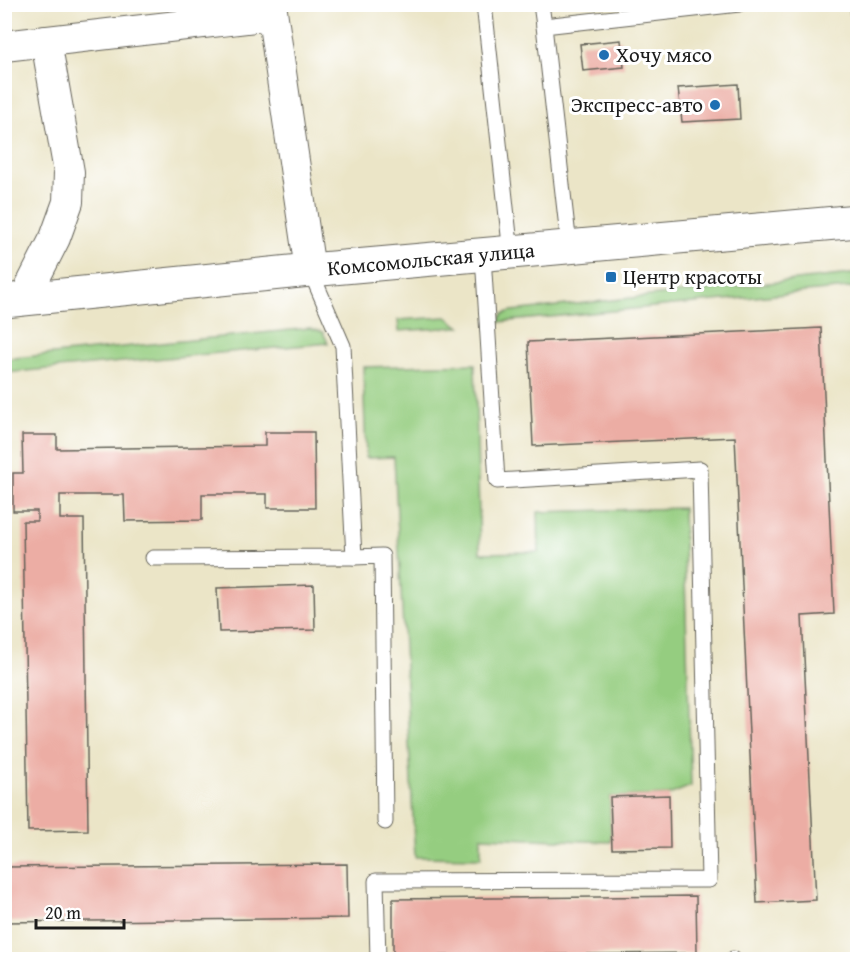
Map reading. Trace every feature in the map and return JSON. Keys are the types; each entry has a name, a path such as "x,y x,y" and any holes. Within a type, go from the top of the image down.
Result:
{"main road":[{"name":"Комсомольская улица","path":"14,300 310,270 858,221"}],"street":[{"path":"4,46 272,10 310,270"},
{"path":"14,300 55,238 68,202 69,172 46,41"}],"lane":[{"path":"378,960 376,881 709,880 700,469 497,480 497,255 484,4"},
{"path":"541,4 568,246"},
{"path":"544,26 739,4"},
{"path":"310,270 344,346 354,557"},
{"path":"153,558 382,556 385,822"}],"green space":[{"path":"857,275 857,287 498,322 503,314 512,311"},
{"path":"447,317 460,327 399,331 398,320"},
{"path":"310,328 323,332 328,343 5,373 5,359"},
{"path":"475,364 480,553 539,552 538,512 683,508 691,786 669,795 610,797 611,842 481,837 481,858 415,857 394,457 366,458 363,367"}],"building":[{"path":"850,4 858,4 855,87"},
{"path":"621,40 624,67 583,71 580,44"},
{"path":"738,84 740,119 682,122 678,88"},
{"path":"854,299 858,299 858,322 856,322"},
{"path":"821,328 834,614 802,616 816,900 757,903 735,437 533,446 528,342"},
{"path":"265,432 314,432 315,508 267,508 267,494 202,494 202,520 125,521 124,495 60,495 60,519 84,519 88,830 28,831 23,521 37,521 37,511 13,511 13,473 23,473 22,435 57,435 57,449 265,446"},
{"path":"314,585 315,630 219,632 217,588"},
{"path":"669,795 670,848 612,849 610,797"},
{"path":"347,864 348,918 4,922 4,867"},
{"path":"696,896 697,953 393,956 393,899"}],"place":[{"name":"Хочу мясо","path":"604,55"},
{"name":"Экспресс-авто","path":"715,105"},
{"name":"Центр красоты","path":"611,277"}]}
